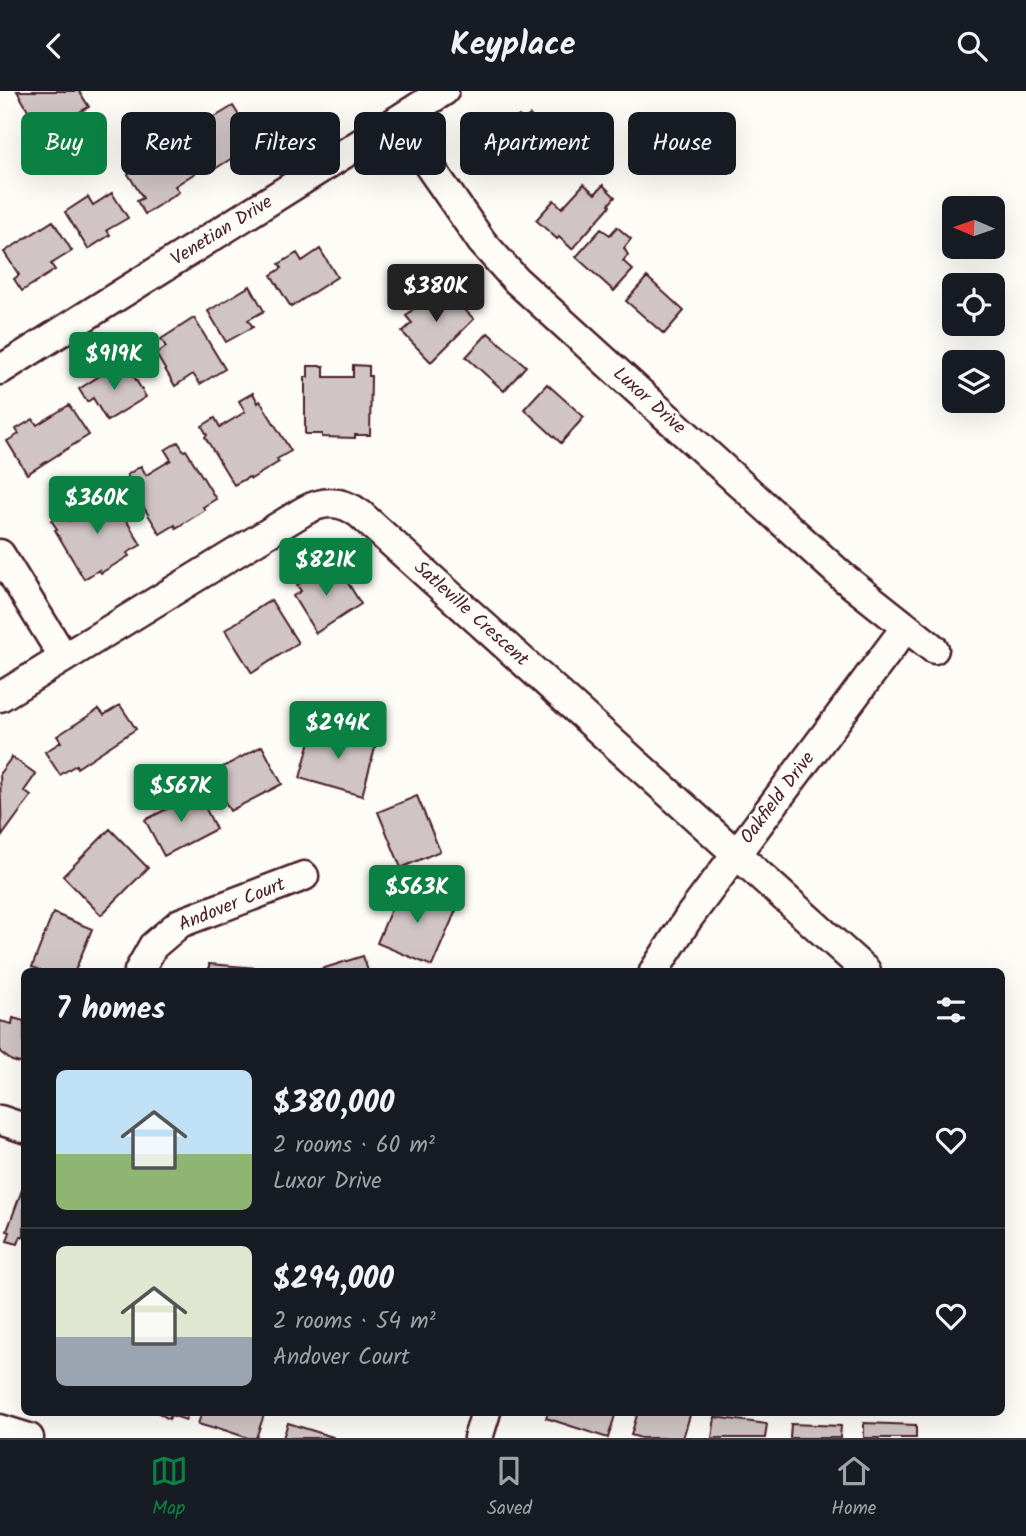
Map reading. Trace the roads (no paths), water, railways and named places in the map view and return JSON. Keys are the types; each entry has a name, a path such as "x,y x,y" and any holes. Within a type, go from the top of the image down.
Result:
{"street":[{"name":"Venetian Drive","path":"412,112 444,91"},
{"name":"Venetian Drive","path":"0,370 354,149"},
{"name":"Luxor Drive","path":"435,175 467,222 516,280 843,577 934,649"},
{"name":"Satleville Crescent","path":"0,697 304,511 328,502 340,503 360,514 736,854"},
{"path":"0,554 64,658"},
{"name":"Oakfield Drive","path":"656,968 689,917 906,627"},
{"path":"736,854 863,968"},
{"name":"Andover Court","path":"140,968 153,946 180,923 304,876"},
{"path":"0,1120 21,1127"},
{"path":"478,1438 485,1416"},
{"path":"0,1429 29,1438"}]}
